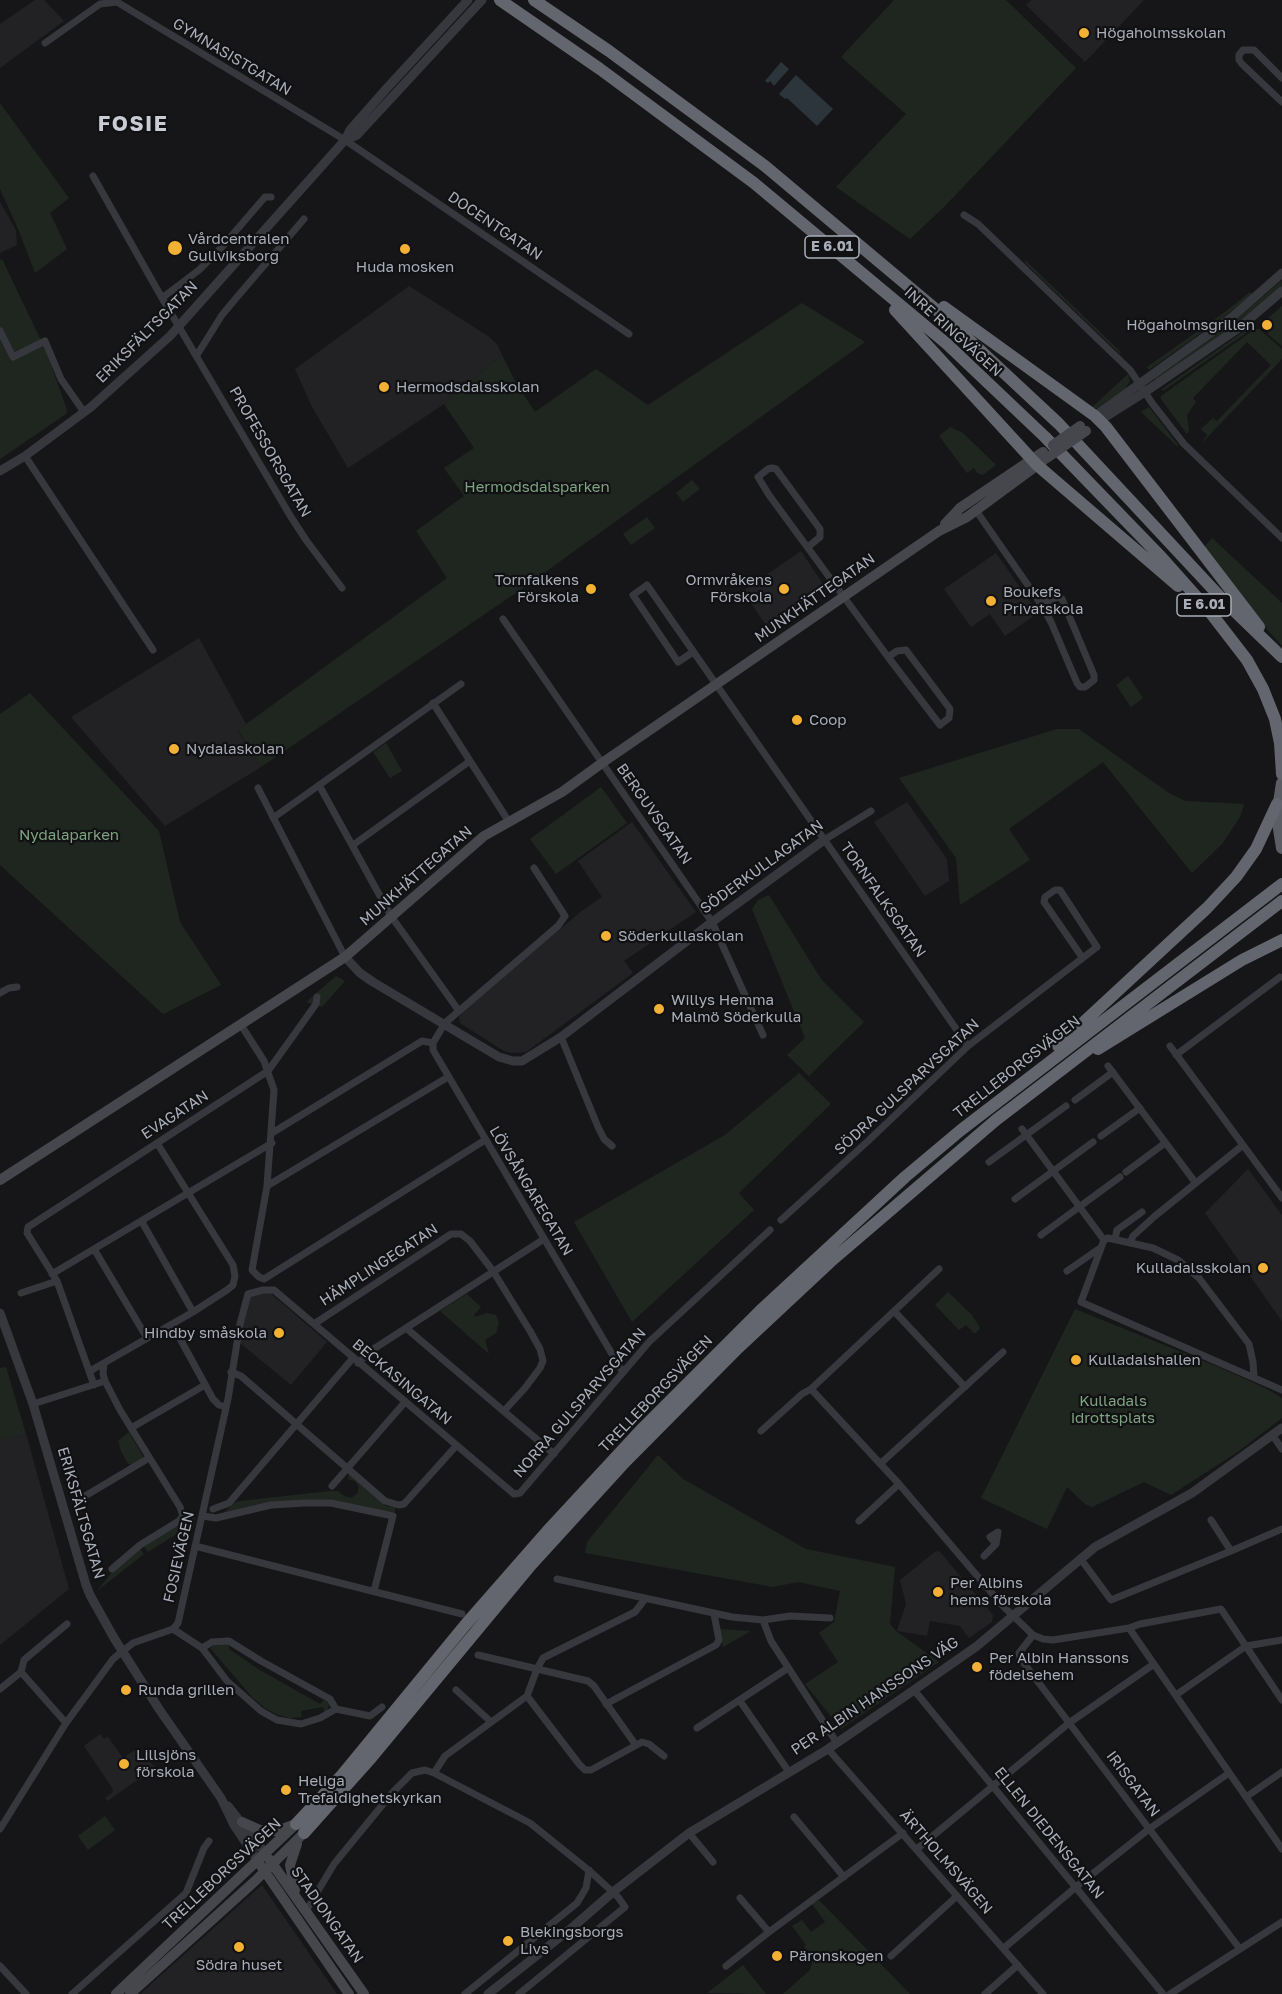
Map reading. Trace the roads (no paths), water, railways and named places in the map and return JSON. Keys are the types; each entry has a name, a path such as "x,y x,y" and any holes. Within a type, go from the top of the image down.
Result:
{"highway":[{"name":"INRE RINGVÄGEN","path":"500,0 600,69 744,176 947,344 1067,459 1162,558 1210,612 1247,660 1263,688 1278,729 1282,774"},
{"name":"INRE RINGVÄGEN","path":"534,0 609,51 765,166 939,312 1035,400 1104,470 1230,607 1282,657"},
{"path":"864,247 1097,418 1248,614 1282,652"},
{"path":"839,254 1040,459 1181,589 1230,642 1263,688"},
{"path":"1280,794 1278,829 1282,848"},
{"path":"1030,1075 1056,1047 1230,884 1256,849 1280,794"},
{"name":"TRELLEBORGSVÄGEN","path":"300,1831 367,1746 526,1555 625,1447 752,1318 905,1177 1030,1075 1282,884"},
{"name":"TRELLEBORGSVÄGEN","path":"300,1831 371,1758 531,1565 651,1435 738,1348 830,1262 949,1159 1067,1064 1282,901"},
{"path":"1067,1064 1107,1044 1242,960 1282,940"}],"main road":[{"name":"MUNKHÄTTEGATAN","path":"0,1180 345,957 472,846 508,822 562,792 939,531 1097,418"},
{"path":"242,1822 260,1830 300,1831 290,1865 297,1899"},
{"name":"TRELLEBORGSVÄGEN","path":"116,1994 262,1857 300,1831"},
{"name":"TRELLEBORGSVÄGEN","path":"130,1994 269,1868 300,1831"},
{"name":"STADIONGATAN","path":"262,1857 349,1994"},
{"name":"STADIONGATAN","path":"269,1868 297,1899 364,1994"}],"street":[{"name":"ERIKSFÄLTSGATAN","path":"0,471 25,456 84,412 150,355 178,327 345,140 350,130 439,29 468,0"},
{"name":"ERIKSFÄLTSGATAN","path":"345,140 357,135 482,0"},
{"name":"GYMNASISTGATAN","path":"45,43 100,4 117,2 345,140"},
{"path":"1282,78 1254,50 1243,50 1239,55 1242,64 1282,102"},
{"name":"DOCENTGATAN","path":"345,140 629,334"},
{"name":"PROFESSORSGATAN","path":"93,176 178,327 301,533 342,588"},
{"name":"ERIKSFÄLTSGATAN","path":"162,298 199,270 265,197 271,197"},
{"path":"964,215 978,224 1125,364 1184,444 1282,538"},
{"path":"196,355 237,297 304,219"},
{"path":"1097,418 1139,383 1231,318 1282,273"},
{"path":"1097,418 1145,392 1240,327 1282,291"},
{"path":"0,331 13,357 45,341 61,380 84,412"},
{"path":"25,456 153,650"},
{"path":"808,547 820,537 820,529 776,470 768,469 759,475 758,480 888,657 940,725 949,718 950,709 906,650 897,651 888,657"},
{"path":"973,506 1041,604 1051,621 1077,683 1080,687 1084,687 1094,680 1094,675 1062,599 1058,597 1041,604"},
{"name":"TORNFALKSGATAN","path":"693,652 678,662 633,595 647,585 968,1046"},
{"name":"BERGUVSGATAN","path":"503,620 712,922 764,1035"},
{"path":"273,818 461,684"},
{"path":"433,703 508,822"},
{"path":"353,845 470,761"},
{"path":"319,785 391,916 459,1011"},
{"path":"258,788 345,957"},
{"name":"SÖDERKULLAGATAN","path":"345,957 360,973 373,982 499,1057 513,1061 526,1060 561,1037 824,840 871,811"},
{"path":"272,1133 422,1041 433,1043 445,1023 558,926 565,916 534,868"},
{"name":"SÖDRA GULSPARVSGATAN","path":"781,1220 874,1136 968,1046 1097,947 1060,890 1055,890 1045,897 1044,902 1082,957"},
{"path":"1176,1055 1280,977"},
{"path":"0,993 9,987 17,987"},
{"name":"EVAGATAN","path":"54,1277 27,1233 28,1227 268,1071 316,1004 317,997"},
{"path":"241,1025 268,1071 274,1090 272,1143 267,1186 252,1270 259,1277 264,1279 485,1140"},
{"path":"561,1037 598,1127 604,1139 612,1146"},
{"name":"LÖVSÅNGAREGATAN","path":"433,1043 433,1050 448,1077 622,1371"},
{"path":"1170,1046 1282,1198"},
{"path":"1075,1100 1111,1069 1195,1182"},
{"path":"267,1186 448,1077"},
{"path":"989,1162 1024,1132 1066,1106"},
{"path":"1101,1136 1140,1108"},
{"path":"1024,1132 1104,1240"},
{"path":"1015,1199 1093,1142"},
{"path":"90,1371 193,1312 233,1285 235,1276 233,1265 157,1143"},
{"path":"21,1293 54,1277 94,1249 272,1143"},
{"path":"1126,1172 1165,1143"},
{"path":"1130,1243 1133,1236 1243,1144"},
{"path":"1041,1235 1120,1177"},
{"path":"1115,1239 1117,1230 1142,1212"},
{"path":"142,1222 193,1312"},
{"name":"NORRA GULSPARVSGATAN","path":"514,1494 520,1493 649,1342 770,1230"},
{"name":"HÄMPLINGEGATAN","path":"314,1324 451,1234 461,1234 470,1241 493,1271 530,1331 540,1349 543,1361 525,1388 504,1411"},
{"path":"213,1509 229,1503 356,1360 544,1239"},
{"path":"1104,1240 1115,1239 1153,1248 1178,1260 1199,1278 1249,1344 1254,1377"},
{"path":"1104,1240 1081,1302 1282,1390"},
{"path":"1067,1271 1101,1248"},
{"path":"94,1249 147,1338"},
{"path":"760,1431 802,1394 811,1389 939,1269"},
{"path":"54,1277 94,1385"},
{"name":"BECKASINGATAN","path":"248,1294 274,1290 514,1494"},
{"name":"FOSIEVÄGEN","path":"173,1629 178,1623 203,1516 248,1294"},
{"path":"894,1311 965,1387"},
{"name":"ERIKSFÄLTSGATAN","path":"0,1313 33,1404 86,1585 101,1617 159,1709 221,1798 242,1822 262,1857"},
{"path":"172,1324 213,1399 219,1405 226,1407"},
{"path":"406,1328 554,1454"},
{"path":"880,1464 1003,1352"},
{"path":"104,1363 105,1381 180,1507 183,1516 180,1521 140,1545 112,1569"},
{"path":"231,1372 241,1376 385,1501 404,1504 456,1446"},
{"path":"33,1404 105,1381"},
{"path":"131,1428 205,1385"},
{"path":"811,1389 899,1484 1013,1616 1033,1635 1053,1640 1130,1628 1140,1624 1221,1609 1282,1700"},
{"path":"332,1486 405,1402"},
{"name":"PER ALBIN HANSSONS VÄG","path":"488,1994 689,1833 837,1743 977,1646 1080,1558 1111,1536 1192,1493 1282,1428"},
{"path":"1273,1436 1282,1449"},
{"path":"80,1499 149,1458"},
{"path":"860,1521 899,1484"},
{"path":"203,1516 216,1518 271,1505 305,1503 331,1503 393,1516 374,1591"},
{"path":"1211,1520 1231,1551"},
{"path":"1080,1558 1111,1599 1282,1528"},
{"path":"984,1556 996,1544"},
{"path":"195,1546 462,1614"},
{"path":"557,1579 714,1614 763,1620 790,1616 830,1618"},
{"path":"434,1773 445,1756 527,1695 543,1658 635,1612 645,1599"},
{"path":"606,1704 716,1645 719,1640 714,1614"},
{"path":"763,1620 771,1641 837,1743"},
{"path":"0,1689 21,1672 24,1660 67,1624"},
{"path":"1130,1628 1282,1849"},
{"path":"0,1829 66,1723 112,1659 133,1642 173,1629 202,1648 227,1681 261,1712 276,1720 301,1724 320,1718 336,1709 370,1716 382,1707"},
{"name":"IRISGATAN","path":"1033,1635 1019,1653 1020,1658 1240,1949"},
{"path":"1176,1695 1246,1647 1282,1640"},
{"path":"202,1648 212,1642 230,1641 330,1699 336,1709"},
{"path":"478,1655 588,1681 594,1686 635,1744"},
{"path":"917,1850 1069,1723 1154,1664"},
{"path":"697,1728 788,1668"},
{"path":"21,1672 66,1723"},
{"path":"456,1690 490,1721"},
{"name":"ELLEN DIEDENSGATAN","path":"914,1690 1163,1994"},
{"path":"527,1695 585,1770 591,1770 642,1742 649,1744 664,1756"},
{"path":"740,1701 789,1772"},
{"name":"ÄRTHOLMSVÄGEN","path":"828,1749 1043,1994"},
{"path":"306,1911 334,1864 393,1792 412,1773 425,1770 434,1773 530,1823 589,1870 613,1892 625,1907 623,1911 519,1994"},
{"path":"1246,1797 1282,1772"},
{"path":"1004,1948 1149,1829 1229,1773"},
{"name":"ERIKSFÄLTSGATAN","path":"221,1798 234,1826 262,1857"},
{"path":"794,1817 844,1878"},
{"path":"689,1833 713,1862"},
{"path":"726,1966 903,1833"},
{"path":"72,1994 186,1893 209,1841"},
{"path":"465,1994 577,1903 586,1888 589,1870"},
{"path":"891,1956 957,1896"},
{"path":"740,1898 769,1932"},
{"path":"1170,1994 1282,1922"},
{"path":"985,1994 1018,1965"},
{"path":"0,1966 26,1994"}],"place":[{"name":"Högaholmsskolan","path":"1084,33"},
{"name":"Vårdcentralen Gullviksborg","path":"175,248"},
{"name":"Huda mosken","path":"405,249"},
{"name":"Högaholmsgrillen","path":"1267,325"},
{"name":"Hermodsdalsskolan","path":"384,387"},
{"name":"Tornfalkens Förskola","path":"591,589"},
{"name":"Ormvråkens Förskola","path":"784,589"},
{"name":"Boukefs Privatskola","path":"991,601"},
{"name":"Coop","path":"797,720"},
{"name":"Nydalaskolan","path":"174,749"},
{"name":"Söderkullaskolan","path":"606,936"},
{"name":"Willys Hemma Malmö Söderkulla","path":"659,1009"},
{"name":"Kulladalsskolan","path":"1263,1268"},
{"name":"Hindby småskola","path":"279,1333"},
{"name":"Kulladalshallen","path":"1076,1360"},
{"name":"Per Albins hems förskola","path":"938,1592"},
{"name":"Per Albin Hanssons födelsehem","path":"977,1667"},
{"name":"Runda grillen","path":"126,1690"},
{"name":"Lillsjöns förskola","path":"124,1764"},
{"name":"Heliga Trefaldighetskyrkan","path":"286,1790"},
{"name":"Blekingsborgs Livs","path":"508,1941"},
{"name":"Södra huset","path":"239,1947"},
{"name":"Päronskogen","path":"777,1956"}],"district":[{"name":"FOSIE","path":"133,124"}],"park label":[{"name":"Hermodsdalsparken","path":"537,487"},
{"name":"Nydalaparken","path":"69,835"},
{"name":"Kulladals idrottsplats","path":"1113,1410"}]}
